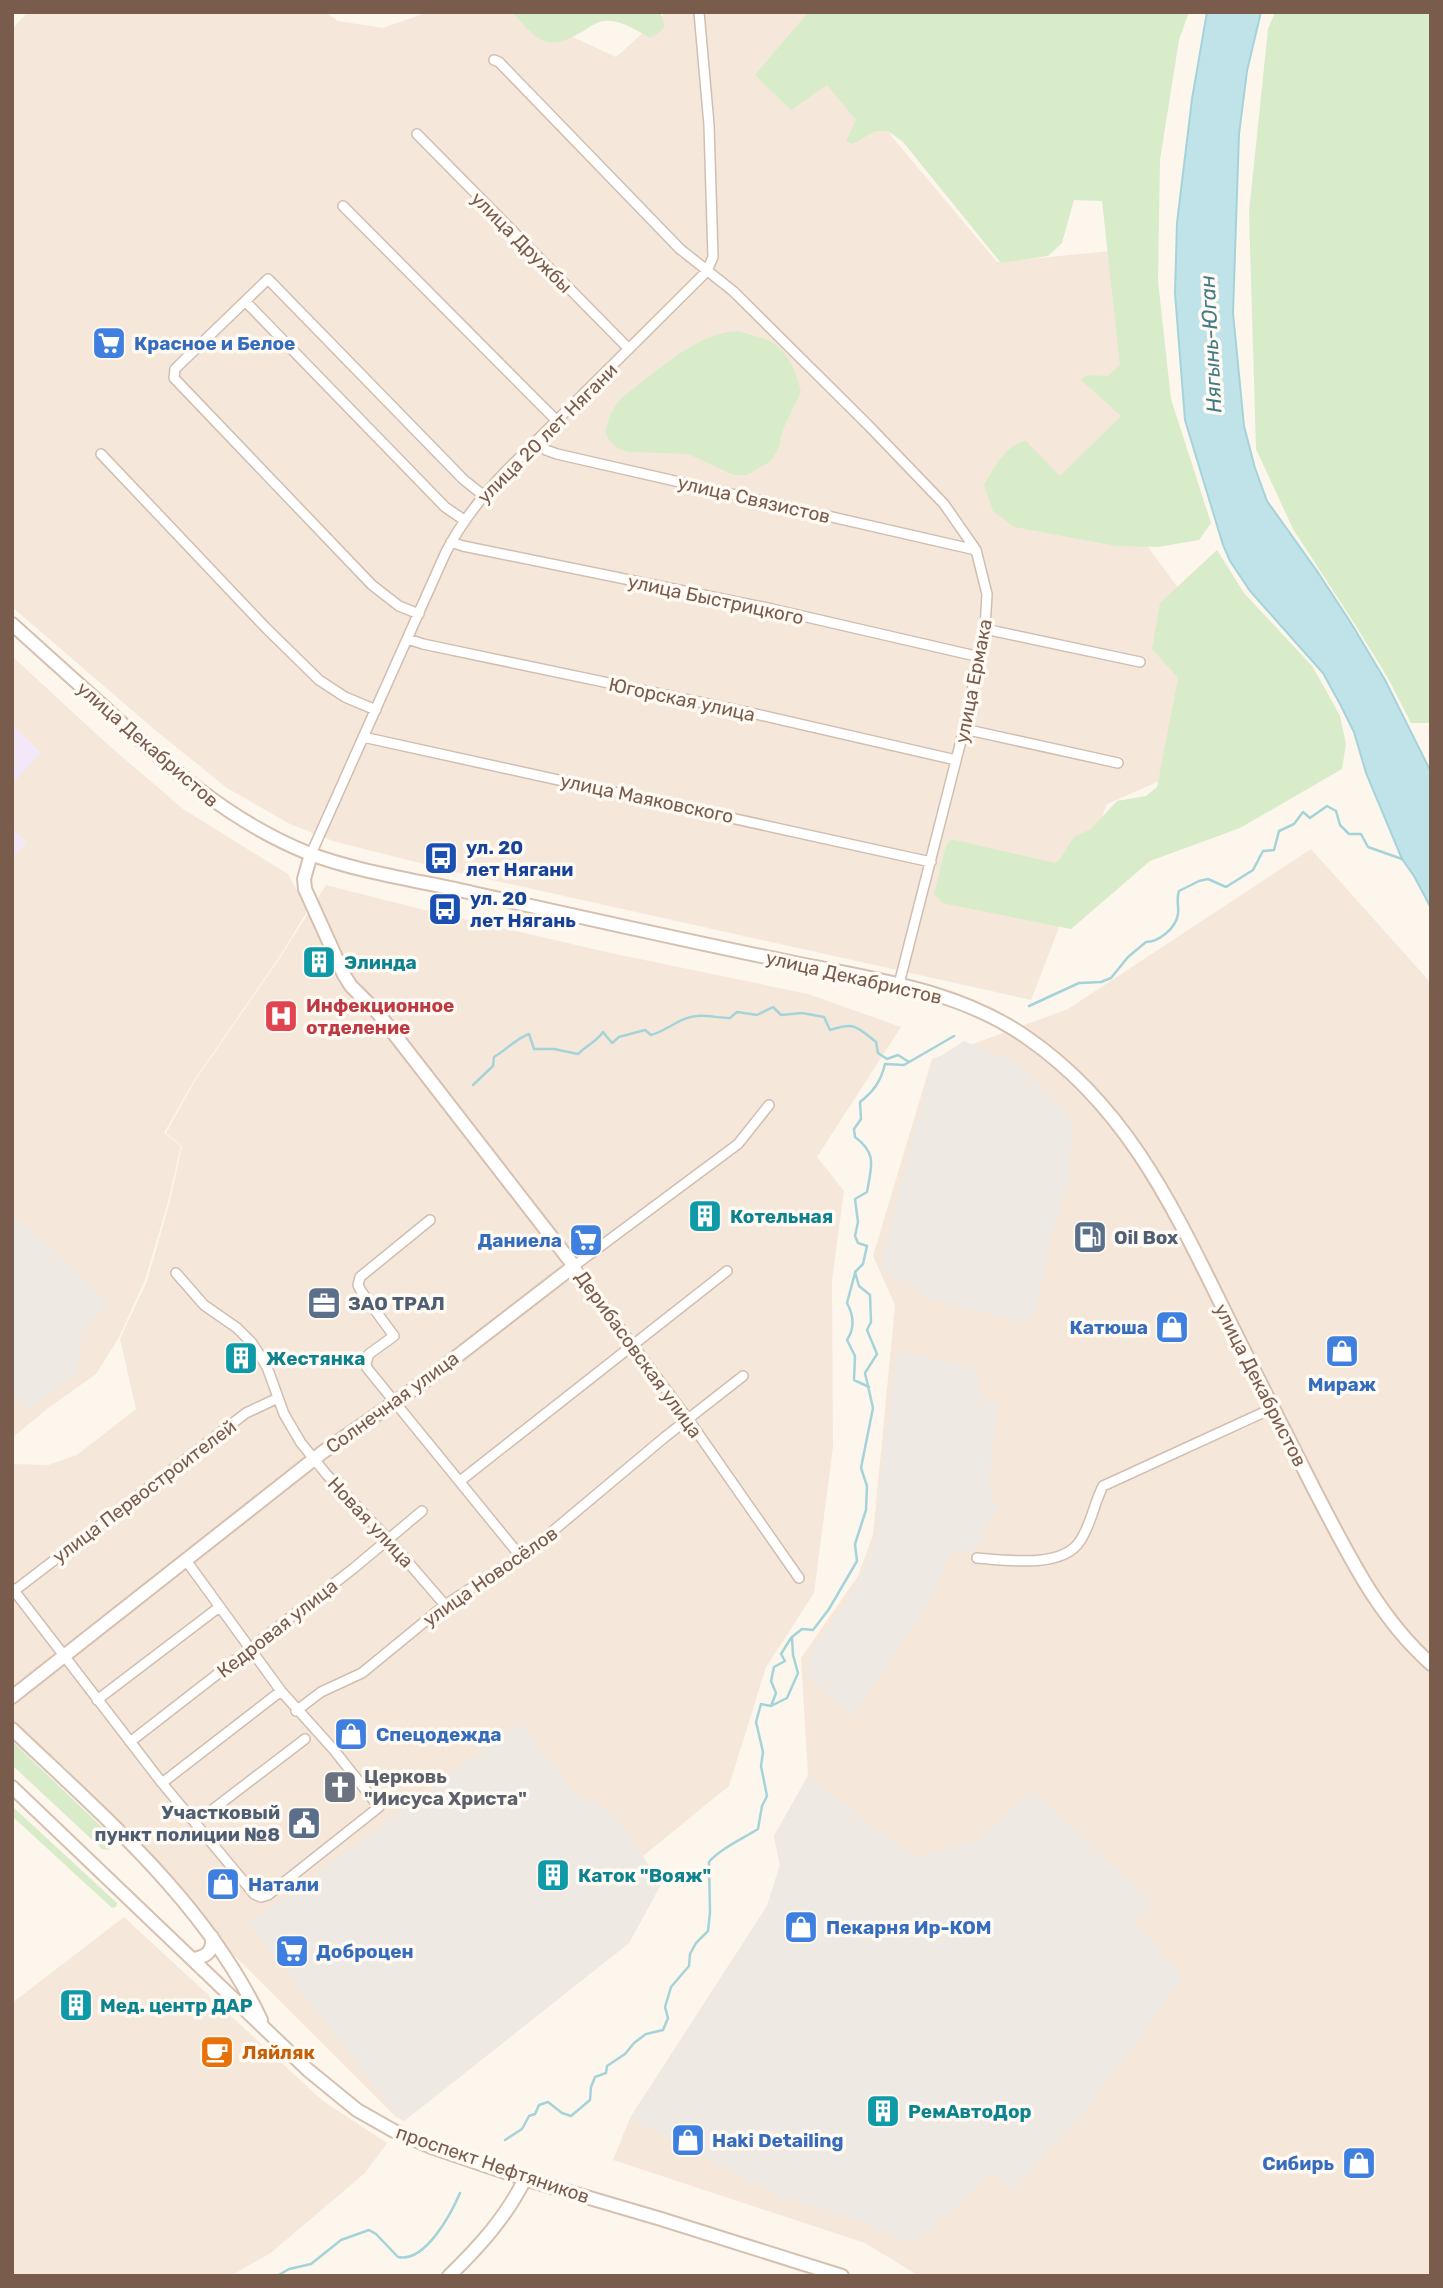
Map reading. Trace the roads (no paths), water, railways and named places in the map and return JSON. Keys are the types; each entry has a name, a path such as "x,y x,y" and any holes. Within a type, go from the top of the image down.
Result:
{"main road":[{"name":"улица Декабристов","path":"12,624 198,790 249,824 311,854 363,869 660,935 899,984 965,1005 1006,1023 1056,1059 1097,1097 1132,1142 1161,1188 1361,1578 1391,1621 1431,1664"},
{"name":"Дерибасовская улица","path":"311,854 304,879 305,889 351,986 378,1013 574,1266"},
{"name":"Солнечная улица","path":"12,1697 314,1460 436,1373 574,1266"},
{"path":"12,1729 160,1874 212,1937 247,1990 264,2026"},
{"name":"проспект Нефтяников","path":"12,1787 328,2088 379,2124 431,2147 525,2179 842,2276"},
{"path":"194,1959 209,1953 213,1946 212,1937"},
{"path":"449,2276 496,2227 515,2200 525,2179"}],"street":[{"path":"699,12 710,151 713,257 707,271"},
{"name":"улица Ермака","path":"494,60 499,62 680,249 733,291 878,435 944,504 976,550 987,594 985,629 964,729 899,984"},
{"name":"улица Дружбы","path":"417,134 629,349"},
{"path":"343,206 556,421"},
{"name":"улица 20 лет Нягани","path":"311,854 452,541 464,520 483,495 535,441 707,271"},
{"path":"419,614 387,598 372,584 174,378 175,369 268,279 464,480 483,495"},
{"path":"245,301 445,507 464,520"},
{"name":"улица Связистов","path":"535,441 545,450 557,454 976,550"},
{"path":"101,454 319,680 345,697 376,710"},
{"name":"улица Быстрицкого","path":"452,541 463,546 772,610 980,657"},
{"path":"985,629 1140,662"},
{"name":"Югорская улица","path":"408,639 956,760"},
{"path":"964,729 1118,763"},
{"name":"улица Маяковского","path":"363,737 931,862"},
{"name":"Солнечная улица","path":"574,1266 727,1154 769,1105"},
{"path":"430,1220 360,1277 361,1291 394,1336 369,1354 366,1363 521,1557"},
{"name":"Дерибасовская улица","path":"574,1266 688,1419 799,1578"},
{"path":"460,1481 727,1271"},
{"name":"Новая улица","path":"176,1273 204,1305 252,1343 267,1367 291,1427 314,1460 445,1605"},
{"name":"улица Новосёлов","path":"296,1711 321,1692 362,1673 445,1605 521,1557 743,1376"},
{"name":"улица Первостроителей","path":"13,1590 246,1413 278,1398"},
{"path":"977,1558 1049,1559 1067,1554 1080,1541 1103,1486 1273,1408"},
{"name":"Кедровая улица","path":"130,1742 354,1568 422,1511"},
{"path":"13,1590 162,1783 254,1894 261,1897 268,1895 379,1807 334,1750 281,1692 185,1559"},
{"path":"97,1700 218,1608"},
{"path":"162,1783 281,1692"},
{"path":"212,1810 305,1739"}],"water":[{"name":"Нягынь-Юган","path":"1207,12 1261,12 1247,71 1239,134 1233,313 1244,426 1267,501 1351,623 1385,680 1431,772 1431,908 1402,859 1366,773 1354,732 1323,673 1250,591 1230,561 1185,420 1175,293 1177,223 1192,99"}],"waterway":[{"path":"1029,1006 1079,983 1101,982 1111,978 1128,957 1146,942 1156,940 1170,929 1177,919 1179,891 1208,879 1226,887 1253,870 1263,851 1274,850 1279,831 1294,824 1303,812 1310,818 1327,806 1336,811 1340,825 1349,834 1361,834 1368,847 1402,859"},
{"path":"473,1085 493,1066 494,1057 529,1034 534,1049 554,1049 578,1054 603,1032 612,1043 619,1037 645,1030 651,1035 691,1017 730,1018 737,1012 757,1015 773,1007 781,1015 802,1013 824,1017 830,1030 845,1026 855,1027 876,1042 878,1053 887,1059 898,1055 909,1062"},
{"path":"505,2140 522,2129 539,2105 548,2102 562,2113 571,2116 590,2100 595,2077 606,2073 607,2066 625,2054 646,2034 663,2030 668,2018 665,2007 671,1987 689,1966 690,1954 708,1931 709,1862 725,1848 758,1829 762,1806 767,1796 761,1766 763,1752 756,1722 761,1704 771,1706 787,1698 798,1673 792,1637 802,1629 813,1630 829,1609 857,1561 855,1544 866,1510 867,1486 861,1468 873,1408 865,1373 877,1354 867,1330 871,1322 870,1295 859,1286 855,1272 863,1264 867,1246 858,1243 855,1236 858,1222 855,1199 867,1192 871,1168 867,1149 855,1137 854,1129 861,1119 860,1102 876,1085 885,1064 904,1065 954,1036"},
{"path":"855,1273 847,1303 853,1322 847,1340 855,1356 854,1380 869,1387"},
{"path":"771,1706 776,1693 771,1681 774,1667 785,1661 781,1654 791,1638"},
{"path":"277,2276 289,2269 311,2264 341,2240 369,2230 398,2257 408,2257 427,2245 436,2235 460,2193"}],"place":[{"name":"Красное и Белое","path":"109,343"},
{"name":"ул. 20 лет Нягани","path":"441,858"},
{"name":"ул. 20 лет Нягань","path":"445,909"},
{"name":"Элинда","path":"319,962"},
{"name":"Инфекционное отделение","path":"281,1016"},
{"name":"Котельная","path":"705,1216"},
{"name":"Oil Box","path":"1090,1237"},
{"name":"Даниела","path":"586,1240"},
{"name":"ЗАО ТРАЛ","path":"324,1303"},
{"name":"Катюша","path":"1172,1327"},
{"name":"Мираж","path":"1342,1351"},
{"name":"Жестянка","path":"241,1358"},
{"name":"Спецодежда","path":"351,1734"},
{"name":"Церковь \"Иисуса Христа\"","path":"340,1787"},
{"name":"Участковый пункт полиции №8","path":"304,1823"},
{"name":"Каток \"Вояж\"","path":"553,1875"},
{"name":"Натали","path":"223,1884"},
{"name":"Пекарня Ир-КОМ","path":"801,1927"},
{"name":"Доброцен","path":"292,1951"},
{"name":"Мед. центр ДАР","path":"76,2005"},
{"name":"Ляйляк","path":"217,2052"},
{"name":"РемАвтоДор","path":"883,2111"},
{"name":"Haki Detailing","path":"688,2140"},
{"name":"Сибирь","path":"1359,2163"}]}
